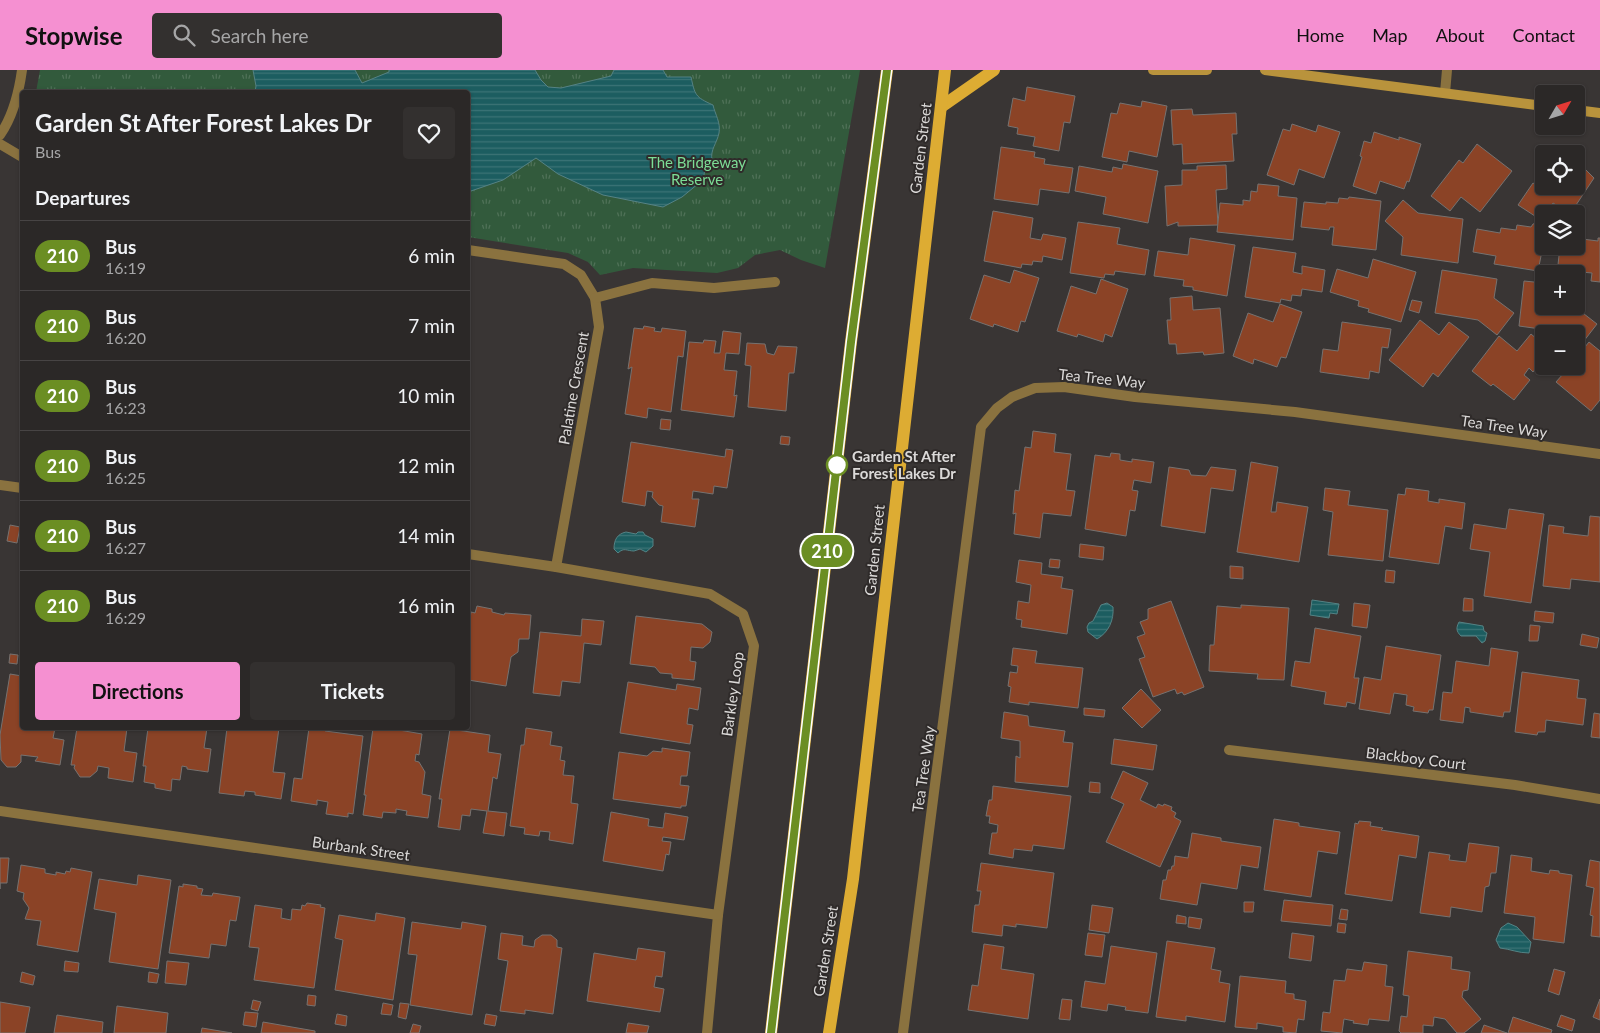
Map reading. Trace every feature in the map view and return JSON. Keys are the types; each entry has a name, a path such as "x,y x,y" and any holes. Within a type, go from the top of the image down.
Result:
{"main road":[{"path":"771,1033 851,342 887,70"},
{"name":"Garden Street","path":"829,1033 853,879 945,70"},
{"path":"941,107 994,70"},
{"path":"1152,70 1206,70"},
{"path":"1265,70 1535,105"},
{"path":"1585,111 1600,113"}],"street":[{"path":"0,135 7,124 19,87 22,70"},
{"path":"1445,93 1448,70"},
{"path":"0,144 20,156"},
{"name":"Palatine Crescent","path":"470,250 564,264 581,275 595,298 599,327 556,567"},
{"path":"595,298 652,283 714,288 775,282"},
{"name":"Tea Tree Way","path":"903,1033 981,427 997,408 1012,397 1035,388 1064,387 1135,397 1295,412 1600,454"},
{"path":"0,485 20,488"},
{"name":"Barkley Loop","path":"470,554 556,567 710,594 743,614 754,646 718,915 706,1033"},
{"name":"Blackboy Court","path":"1229,750 1515,785 1600,799"},
{"name":"Burbank Street","path":"0,811 718,915"}],"green space":[{"name":"The Bridgeway Reserve","path":"40,70 860,70 825,268 780,250 755,255 738,268 717,273 633,268 600,275 588,262 568,253 470,237 470,90 36,90"}],"water":[{"path":"253,70 355,70 362,83 389,72 389,70 535,70 548,87 561,88 611,76 614,70 663,70 667,77 691,77 697,95 713,105 719,122 719,133 713,150 712,160 708,163 704,179 682,197 663,207 603,195 558,174 536,158 503,180 470,191 470,90 255,90"},
{"path":"626,532 636,534 643,532 653,539 653,546 646,552 640,549 634,551 624,550 618,553 614,549 615,540 620,534"},
{"path":"1312,600 1339,604 1337,614 1330,613 1329,618 1310,615"},
{"path":"1107,603 1113,607 1112,621 1105,633 1097,639 1088,632 1087,627 1093,621 1101,605"},
{"path":"1459,622 1483,626 1484,631 1487,633 1485,641 1482,643 1476,636 1461,636 1457,629"},
{"path":"1508,923 1517,927 1531,942 1529,953 1500,948 1496,940 1501,928"}],"building":[{"path":"1027,87 1075,96 1070,123 1064,122 1059,151 1033,146 1035,137 1017,134 1018,128 1008,126 1013,98 1025,101"},
{"path":"1142,101 1167,106 1157,157 1129,151 1127,162 1102,157 1111,113 1117,114 1120,103 1141,107"},
{"path":"1192,109 1193,115 1236,113 1237,134 1232,134 1234,161 1183,164 1182,144 1173,145 1171,110"},
{"path":"1292,124 1316,132 1318,125 1340,132 1324,178 1299,169 1294,185 1267,175 1283,129 1290,131"},
{"path":"1374,132 1399,140 1399,137 1421,144 1409,182 1407,181 1404,189 1380,181 1376,194 1353,186 1362,157 1360,156 1364,141 1371,143"},
{"path":"1477,144 1512,171 1480,212 1461,197 1450,211 1431,196 1459,160 1463,163"},
{"path":"1001,147 1035,152 1034,157 1045,159 1044,164 1073,168 1069,193 1040,189 1038,205 994,199"},
{"path":"1123,164 1158,171 1148,223 1103,214 1106,197 1075,191 1079,166 1112,172 1113,167 1122,169"},
{"path":"1226,165 1227,189 1216,190 1218,225 1178,226 1178,222 1167,226 1165,186 1182,185 1182,170 1197,170 1197,166"},
{"path":"1585,169 1594,178 1585,192"},
{"path":"1533,183 1535,184 1535,195 1583,195 1576,205 1556,205 1553,203 1552,205 1535,205 1535,216 1518,205"},
{"path":"1258,184 1279,186 1278,196 1297,198 1293,240 1217,232 1220,203 1243,205 1243,200 1250,201 1251,191 1257,192"},
{"path":"1349,197 1381,201 1376,250 1332,245 1334,227 1330,227 1329,230 1301,227 1304,202 1338,203 1339,198 1348,199"},
{"path":"1403,200 1418,213 1463,219 1458,263 1401,255 1403,237 1385,221"},
{"path":"993,211 1033,218 1030,238 1041,240 1043,234 1066,238 1062,260 1043,256 1042,262 1033,261 1032,265 1022,264 1021,268 984,261"},
{"path":"1078,222 1120,228 1117,244 1149,250 1145,275 1115,271 1114,275 1105,274 1104,278 1070,273"},
{"path":"1535,223 1535,255 1541,255 1539,265 1535,265 1535,271 1494,264 1496,256 1473,252 1477,229 1500,233 1501,228 1516,230 1517,225 1531,227"},
{"path":"1190,238 1235,245 1227,296 1193,290 1193,287 1183,286 1184,280 1154,276 1158,251 1188,255"},
{"path":"1598,238 1600,238 1600,282 1591,281 1592,273 1585,272 1585,265 1558,265 1559,255 1585,255 1585,239 1598,241"},
{"path":"1253,247 1296,253 1293,272 1302,274 1302,266 1325,270 1322,292 1302,289 1301,296 1292,295 1291,301 1281,299 1280,303 1245,297"},
{"path":"1373,259 1416,272 1401,322 1368,312 1369,309 1358,306 1359,301 1330,292 1337,269 1368,278"},
{"path":"1014,270 1039,278 1025,322 1021,321 1018,332 994,324 993,327 970,319 984,275 1010,283"},
{"path":"1442,270 1497,279 1494,298 1514,313 1497,335 1478,320 1435,313"},
{"path":"1101,279 1128,289 1112,337 1105,334 1103,342 1078,334 1077,337 1057,331 1071,286 1096,294"},
{"path":"1524,281 1535,282 1535,315 1585,315 1597,324 1585,340 1585,325 1535,325 1535,328 1519,326"},
{"path":"1192,296 1193,310 1220,308 1224,353 1204,355 1203,352 1177,354 1176,344 1169,344 1167,320 1171,320 1170,298"},
{"path":"1412,300 1422,302 1419,313 1409,310"},
{"path":"1280,304 1302,312 1286,358 1281,357 1277,367 1254,359 1253,364 1233,356 1248,313 1273,322"},
{"path":"1420,320 1439,335 1449,322 1469,337 1438,377 1433,373 1423,387 1389,360"},
{"path":"1342,322 1391,329 1388,348 1382,347 1379,373 1370,371 1369,379 1320,372 1323,349 1338,351"},
{"path":"644,326 655,328 654,331 661,332 662,328 686,331 683,357 678,356 671,412 648,408 647,418 625,414 632,367 628,369 634,328 643,329"},
{"path":"723,331 741,333 739,354 726,353 724,370 737,371 734,396 737,395 734,417 681,410 689,342 703,343 704,340 716,341 714,353 720,353"},
{"path":"1531,334 1535,337 1535,369 1533,372 1529,368 1524,375 1530,380 1514,400 1493,384 1491,386 1472,371 1499,336 1517,351"},
{"path":"1589,342 1600,351 1600,400 1591,411 1556,382 1562,375 1585,375 1585,347"},
{"path":"747,343 765,344 767,353 774,355 778,346 797,347 794,373 789,373 786,411 748,407 751,366 745,365"},
{"path":"661,419 671,420 670,430 660,429"},
{"path":"1033,431 1056,434 1054,452 1071,454 1066,490 1075,491 1071,516 1043,513 1040,538 1014,534 1016,513 1013,514 1015,490 1019,491 1025,447 1031,448"},
{"path":"781,436 790,437 789,445 780,444"},
{"path":"631,442 725,457 726,449 733,450 727,488 714,486 713,494 693,491 692,499 699,499 695,527 661,522 663,506 659,505 652,497 653,492 647,491 645,506 622,502"},
{"path":"1111,453 1120,454 1120,460 1132,462 1132,459 1154,462 1151,483 1134,480 1132,490 1138,491 1135,511 1130,510 1126,536 1085,529 1095,455 1110,457"},
{"path":"1251,462 1278,467 1271,512 1276,512 1277,502 1308,507 1299,562 1237,552"},
{"path":"1169,467 1189,470 1191,475 1206,476 1211,467 1236,470 1233,491 1211,488 1205,533 1161,526"},
{"path":"1325,488 1350,491 1348,505 1388,510 1383,561 1328,555 1333,512 1323,510"},
{"path":"1406,488 1429,491 1428,501 1439,503 1439,499 1465,503 1462,529 1445,526 1439,564 1389,557 1398,494 1405,495"},
{"path":"1509,509 1544,514 1531,603 1484,596 1490,552 1470,549 1474,524 1506,529"},
{"path":"1590,516 1600,517 1600,582 1571,579 1570,589 1543,586 1549,525 1564,527 1563,533 1588,536"},
{"path":"10,525 20,527 17,543 7,541"},
{"path":"1080,544 1104,547 1103,560 1079,557"},
{"path":"1050,559 1060,560 1059,568 1049,567"},
{"path":"1019,560 1042,563 1041,574 1063,577 1061,588 1073,590 1067,634 1021,627 1022,620 1016,619 1018,601 1029,603 1031,585 1016,582"},
{"path":"1230,566 1243,567 1243,579 1230,578"},
{"path":"1386,570 1395,571 1394,583 1385,582"},
{"path":"1464,598 1473,599 1473,611 1463,611"},
{"path":"1171,601 1204,687 1184,695 1182,692 1177,694 1175,689 1153,697 1139,659 1145,657 1137,637 1145,634 1140,622 1148,619 1148,609"},
{"path":"1354,603 1370,605 1367,628 1352,626"},
{"path":"1241,605 1289,608 1284,680 1257,679 1258,674 1209,671 1210,645 1214,645 1217,606 1241,608"},
{"path":"477,606 492,609 492,612 504,615 505,613 531,615 529,639 519,639 518,652 511,657 506,686 470,680 470,619 471,612 475,613"},
{"path":"1535,611 1554,613 1553,623 1534,621"},
{"path":"636,616 702,624 712,632 710,642 703,648 691,647 690,661 696,662 694,680 672,678 672,674 660,673 655,667 630,664"},
{"path":"582,619 604,621 601,645 584,643 580,683 562,681 560,696 533,693 540,632 581,636"},
{"path":"1530,625 1540,626 1538,641 1529,641"},
{"path":"1315,628 1361,636 1354,678 1359,678 1355,704 1347,702 1346,707 1324,704 1326,692 1291,686 1295,661 1310,663"},
{"path":"1582,634 1599,638 1597,648 1580,645"},
{"path":"1386,646 1441,655 1433,710 1429,710 1428,713 1413,711 1414,707 1406,705 1407,695 1394,693 1390,714 1359,709 1364,677 1381,680"},
{"path":"1013,648 1037,651 1035,663 1083,668 1078,708 1029,702 1029,705 1009,702 1011,687 1008,686 1010,672 1017,673 1018,666 1011,665"},
{"path":"1491,648 1518,652 1510,712 1504,712 1503,717 1470,712 1470,708 1465,707 1463,723 1440,720 1443,692 1452,693 1456,661 1489,666"},
{"path":"10,654 18,655 17,664 9,663"},
{"path":"1522,672 1579,680 1577,698 1586,699 1583,725 1546,720 1545,732 1538,732 1537,735 1515,732"},
{"path":"10,674 20,676 20,730 55,730 53,738 64,740 60,765 35,761 38,757 21,755 21,762 16,767 7,767 1,760 0,735"},
{"path":"628,682 676,690 677,684 701,688 698,710 689,708 687,724 693,725 690,744 620,733"},
{"path":"1141,689 1161,710 1142,728 1122,708"},
{"path":"1084,708 1105,710 1104,717 1084,715"},
{"path":"1004,712 1028,716 1029,726 1065,731 1063,742 1073,743 1068,787 1015,782 1016,756 1020,758 1020,741 1001,738"},
{"path":"1594,713 1600,714 1600,738 1591,737"},
{"path":"526,728 552,732 550,745 562,747 560,760 565,761 563,775 574,776 571,803 578,804 573,844 549,840 550,832 540,831 539,836 524,834 525,828 510,826 521,745 524,745"},
{"path":"77,730 127,730 124,751 137,753 133,782 108,778 109,768 98,766 97,771 90,777 80,777 74,768 75,765 71,765"},
{"path":"148,730 207,730 204,748 211,749 208,772 187,769 187,767 182,766 180,780 172,779 171,791 155,788 155,784 144,782 146,766 143,766"},
{"path":"227,730 279,730 273,772 285,773 281,799 255,795 255,792 245,791 244,796 219,793"},
{"path":"309,730 325,730 363,736 353,814 348,813 348,817 326,814 328,802 317,800 317,805 291,801 294,778 302,779"},
{"path":"373,730 399,730 422,734 419,755 416,754 415,761 419,762 425,772 422,794 431,796 428,818 406,815 407,811 396,809 396,813 383,812 382,818 363,815 366,795 364,795"},
{"path":"450,730 490,735 488,752 501,754 497,779 493,777 488,811 507,813 504,836 483,833 487,811 471,809 470,816 462,815 460,830 438,827 442,799 439,799"},
{"path":"1114,739 1157,745 1153,770 1111,764"},
{"path":"662,748 690,752 687,776 681,776 680,785 689,786 686,806 681,806 681,808 613,799 619,752 647,756 653,751 662,752"},
{"path":"1123,771 1148,783 1140,800 1156,808 1158,804 1172,807 1171,810 1176,813 1174,817 1181,821 1160,867 1106,842 1124,804 1111,798"},
{"path":"1090,782 1100,783 1100,793 1089,792"},
{"path":"993,786 1071,796 1064,849 1033,845 1032,851 1014,849 1013,858 989,854 992,833 997,833 998,825 989,823 990,816 986,816 989,800 992,800"},
{"path":"611,812 649,819 648,826 663,828 665,813 688,817 684,840 663,837 662,841 671,842 669,855 666,854 663,871 603,861"},
{"path":"1274,819 1299,823 1299,826 1340,832 1337,854 1318,851 1311,897 1264,890"},
{"path":"1359,821 1371,822 1370,826 1383,828 1381,830 1419,836 1416,858 1399,855 1392,901 1345,894 1355,823 1358,824"},
{"path":"1192,833 1221,838 1221,841 1261,847 1258,868 1241,865 1237,889 1201,883 1197,905 1160,899 1163,880 1166,880 1168,870 1171,870 1172,866 1174,866 1175,856 1188,858"},
{"path":"1469,843 1499,847 1496,873 1491,873 1489,886 1485,887 1482,912 1451,907 1450,917 1420,913 1429,852 1450,855 1449,860 1466,862"},
{"path":"1511,855 1532,858 1531,871 1549,874 1550,870 1572,875 1564,943 1533,939 1535,917 1504,913"},
{"path":"0,858 9,858 7,883 0,883"},
{"path":"1590,860 1600,862 1600,937 1591,936 1593,916 1590,915 1594,888 1586,886"},
{"path":"981,863 1054,873 1047,928 1016,924 1016,927 1003,925 1002,936 972,932 975,905 979,905 981,891 977,891"},
{"path":"21,865 45,869 45,873 56,875 56,872 65,874 66,871 70,872 71,868 92,872 78,952 37,945 41,921 25,919 29,908 23,899 24,893 17,891"},
{"path":"138,875 171,880 158,969 109,962 116,913 94,909 99,879 137,885"},
{"path":"183,884 203,889 201,895 212,896 213,893 240,897 236,921 230,920 226,946 211,944 209,958 169,953 179,886 183,887"},
{"path":"1284,900 1333,905 1331,926 1281,921"},
{"path":"1244,902 1254,902 1253,912 1244,912"},
{"path":"307,903 321,905 320,907 325,908 314,988 254,980 259,948 249,947 255,905 282,909 281,918 291,920 292,909 301,910 302,905 305,906"},
{"path":"1092,905 1113,908 1109,933 1089,930"},
{"path":"1341,909 1348,910 1347,920 1339,919"},
{"path":"376,913 405,918 393,1000 335,990 343,940 335,938 339,915 375,921"},
{"path":"1177,915 1186,917 1186,924 1176,923"},
{"path":"1189,917 1202,919 1200,929 1188,927"},
{"path":"412,922 461,929 462,922 486,926 472,1015 410,1005 417,955 408,954"},
{"path":"1338,923 1346,924 1345,933 1337,932"},
{"path":"501,933 523,936 522,945 534,947 535,940 542,935 551,935 557,940 557,947 562,948 553,1014 525,1010 525,1014 500,1011 508,961 498,959"},
{"path":"1088,933 1105,935 1102,957 1085,955"},
{"path":"1292,933 1314,936 1311,961 1289,958"},
{"path":"1167,941 1215,948 1211,969 1221,971 1219,982 1230,984 1225,1022 1186,1016 1186,1021 1156,1017"},
{"path":"984,944 1004,947 1001,969 1034,974 1028,1019 968,1010 972,985 978,986"},
{"path":"1111,946 1157,953 1148,1013 1125,1010 1126,1007 1108,1004 1107,1011 1081,1007 1085,981 1105,984"},
{"path":"638,948 665,952 662,977 656,976 654,987 664,989 660,1012 587,1001 594,953 636,960"},
{"path":"1408,951 1452,957 1451,969 1470,972 1468,990 1463,991 1462,997 1481,1019 1464,1033 1457,1033 1445,1019 1434,1017 1433,1026 1423,1025 1423,1033 1401,1033 1399,1031 1401,1016 1407,1017 1409,996 1403,995"},
{"path":"65,961 79,963 78,972 64,971"},
{"path":"167,961 189,963 186,985 165,983"},
{"path":"1364,962 1387,965 1385,986 1393,987 1389,1021 1369,1019 1368,1025 1353,1023 1354,1021 1344,1019 1342,1033 1321,1031 1323,1012 1330,1013 1334,980 1345,981 1347,969 1362,971"},
{"path":"1554,969 1565,972 1559,995 1548,991"},
{"path":"22,972 35,976 33,985 20,982"},
{"path":"149,972 159,974 157,983 148,982"},
{"path":"1240,976 1286,981 1285,993 1294,994 1294,999 1306,1001 1304,1020 1298,1019 1296,1033 1283,1032 1283,1027 1257,1023 1257,1029 1235,1027"},
{"path":"308,995 316,996 315,1006 307,1005"},
{"path":"1062,999 1072,1000 1070,1020 1059,1019"},
{"path":"1600,999 1600,1020 1593,1017"},
{"path":"253,1000 261,1002 258,1011 251,1009"},
{"path":"0,1002 30,1007 25,1033 0,1033"},
{"path":"383,1003 393,1005 391,1015 381,1014"},
{"path":"400,1003 409,1004 406,1019 398,1017"},
{"path":"117,1006 168,1013 166,1033 114,1033"},
{"path":"245,1012 258,1013 256,1027 243,1025"},
{"path":"337,1014 347,1016 346,1026 335,1024"},
{"path":"486,1014 497,1016 495,1026 484,1024"},
{"path":"57,1015 103,1022 102,1033 54,1033"},
{"path":"1561,1015 1575,1020 1572,1031 1557,1026"},
{"path":"1513,1017 1552,1030 1551,1033 1508,1033"},
{"path":"263,1022 315,1031 315,1033 261,1033"},
{"path":"628,1023 649,1026 647,1033 626,1033"},
{"path":"413,1024 421,1026 419,1033 410,1033"},
{"path":"1484,1025 1507,1033 1481,1033"},
{"path":"202,1028 232,1033 201,1033"}],"bus line":[{"name":"210","path":"771,1033 851,342 887,70"}],"place":[{"name":"Garden St After Forest Lakes Dr","path":"837,465"}]}
